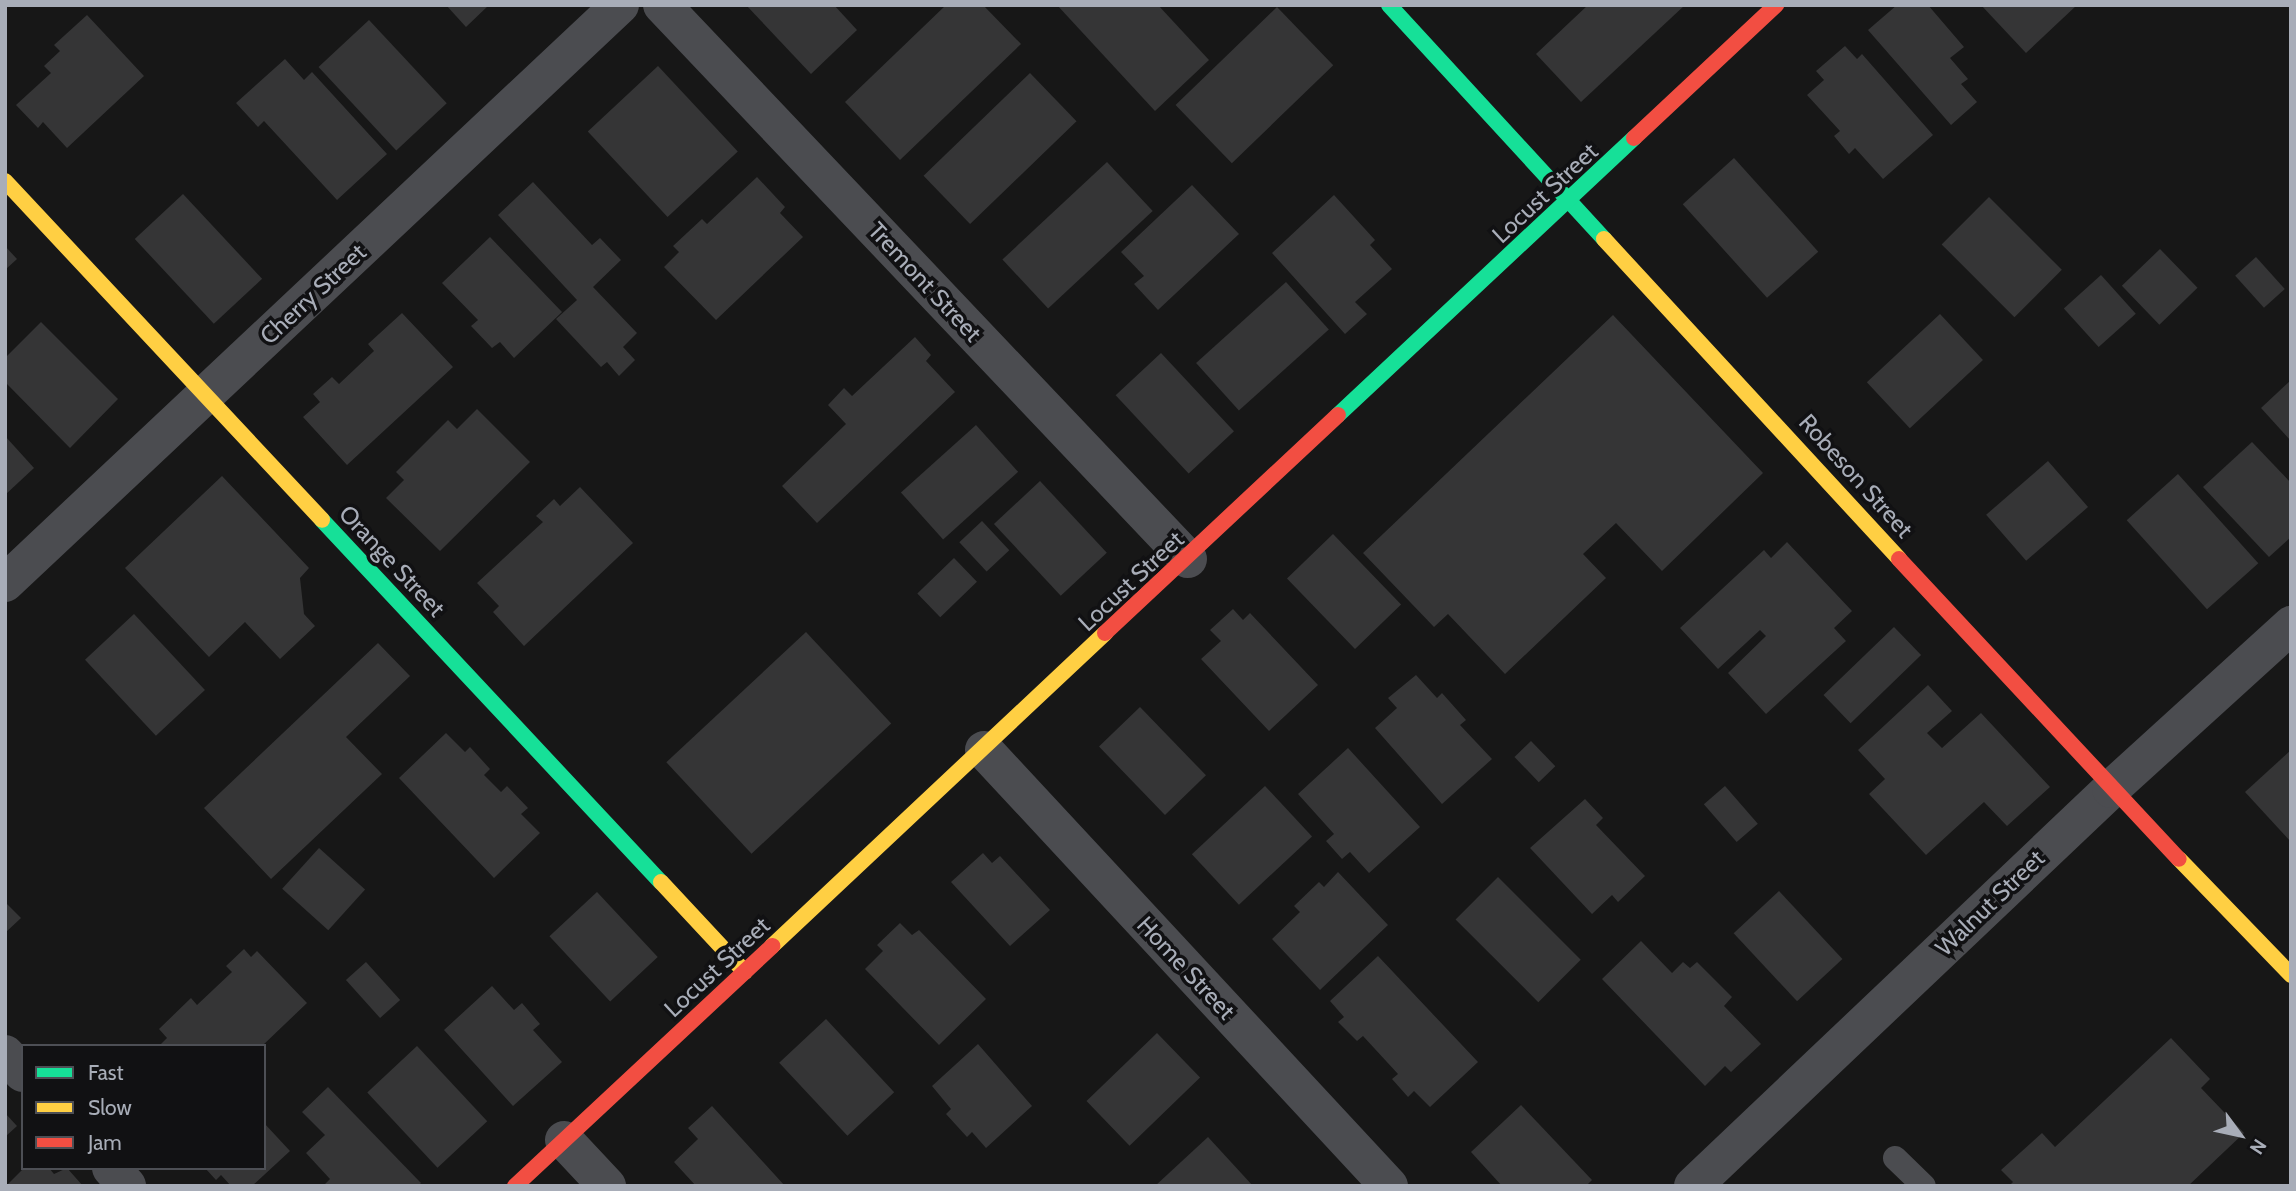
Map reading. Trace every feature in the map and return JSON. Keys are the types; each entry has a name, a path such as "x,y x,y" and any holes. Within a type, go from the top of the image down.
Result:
{"street":[{"name":"Cherry Street","path":"5,583 620,5"},
{"name":"Tremont Street","path":"662,5 1188,559"},
{"name":"Robeson Street","path":"1389,5 1572,200 2111,789 2291,975"},
{"name":"Locust Street","path":"515,1186 1572,200 1776,5"},
{"name":"Orange Street","path":"5,181 745,972"},
{"name":"Walnut Street","path":"1693,1186 2111,789 2291,625"},
{"name":"Home Street","path":"984,750 1389,1186"},
{"path":"5,1054 21,1071"},
{"path":"564,1140 607,1186"},
{"path":"113,1170 127,1186"}],"lane":[{"path":"1895,1158 1924,1186"}],"building":[{"path":"446,5 489,5 466,27"},
{"path":"746,5 834,5 857,30 811,74"},
{"path":"946,5 983,5 1021,44 900,160 845,102"},
{"path":"1057,5 1158,5 1209,60 1155,111"},
{"path":"1588,5 1685,5 1581,102 1536,54"},
{"path":"1897,5 1928,5 1964,47 1950,58 1968,79 1961,84 1977,102 1951,125 1868,30"},
{"path":"1981,5 2077,5 2026,53"},
{"path":"1277,7 1333,65 1232,163 1176,105"},
{"path":"87,15 144,76 67,148 43,122 38,128 16,105 51,73 44,66 60,51 54,45"},
{"path":"369,20 447,103 396,150 319,67"},
{"path":"1845,46 1857,59 1862,54 1933,135 1883,179 1855,148 1849,154 1834,136 1840,131 1807,95 1824,80 1816,71"},
{"path":"285,59 304,80 312,72 387,154 337,200 264,121 258,127 236,103"},
{"path":"658,66 738,152 668,217 588,131"},
{"path":"1030,73 1077,121 970,224 924,176"},
{"path":"1734,158 1818,252 1767,298 1683,204"},
{"path":"1107,162 1153,211 1048,309 1002,260"},
{"path":"757,177 785,207 780,213 803,237 716,320 664,267 679,252 673,246 702,219 707,224"},
{"path":"533,182 592,245 600,238 621,260 593,287 637,333 623,347 635,360 619,376 607,362 601,367 556,319 577,300 498,215"},
{"path":"1192,185 1239,234 1158,310 1134,284 1144,276 1121,252"},
{"path":"183,194 262,279 214,324 135,239"},
{"path":"1334,195 1375,240 1370,245 1392,269 1355,302 1367,314 1345,334 1272,253"},
{"path":"1989,197 2062,270 2014,317 1942,244"},
{"path":"490,237 562,312 514,358 500,342 492,348 471,326 478,320 442,283"},
{"path":"5,246 17,259 5,270"},
{"path":"2160,249 2198,288 2159,325 2122,286"},
{"path":"2256,257 2285,289 2264,308 2235,276"},
{"path":"2101,275 2136,314 2099,347 2064,308"},
{"path":"1286,282 1329,330 1239,411 1196,363"},
{"path":"402,313 453,367 347,465 303,417 320,402 313,394 332,377 339,384 374,351 368,344"},
{"path":"1940,314 1983,360 1910,428 1867,382"},
{"path":"1613,315 1763,473 1662,571 1616,523 1583,554 1606,578 1505,674 1448,614 1434,627 1363,553"},
{"path":"41,322 118,399 70,448 5,382 5,358"},
{"path":"915,337 931,355 926,361 955,392 817,523 782,486 846,424 828,405 844,388 852,396"},
{"path":"1161,353 1234,431 1189,474 1116,395"},
{"path":"2291,380 2291,441 2261,408"},
{"path":"477,409 530,462 440,551 386,498 404,480 396,472 448,420 457,429"},
{"path":"976,425 1018,472 943,539 901,493"},
{"path":"5,436 34,468 5,495"},
{"path":"2252,442 2291,483 2291,537 2269,557 2203,487"},
{"path":"2048,461 2088,507 2026,561 1986,515"},
{"path":"2178,474 2258,563 2207,609 2127,520"},
{"path":"222,476 309,568 300,578 304,614 315,626 280,659 245,622 209,657 125,568"},
{"path":"1040,481 1107,553 1061,596 994,524"},
{"path":"580,487 633,543 524,646 493,612 499,606 477,583 543,522 536,516 554,499 560,506"},
{"path":"982,521 1009,550 987,571 959,542"},
{"path":"1333,534 1401,604 1355,649 1287,578"},
{"path":"1787,542 1852,611 1834,628 1846,641 1766,714 1728,673 1766,636 1760,630 1718,669 1680,628 1764,550 1771,558"},
{"path":"954,558 977,582 940,617 917,593"},
{"path":"1233,609 1243,620 1250,613 1318,685 1269,731 1201,659 1221,641 1210,630"},
{"path":"134,614 205,690 156,736 85,660"},
{"path":"1894,627 1921,655 1851,723 1824,695"},
{"path":"806,632 891,723 752,854 666,762"},
{"path":"378,643 410,676 346,737 382,774 271,879 204,808"},
{"path":"1416,675 1437,698 1442,693 1466,720 1460,725 1492,759 1442,804 1375,728 1397,708 1388,698"},
{"path":"1928,685 1952,711 1927,733 1942,748 1981,713 2050,787 2007,826 1984,802 1926,855 1869,794 1885,779 1858,750"},
{"path":"1140,707 1206,775 1165,815 1099,747"},
{"path":"446,733 465,752 470,747 490,769 484,775 501,792 507,786 528,808 521,814 540,833 494,878 399,778"},
{"path":"1531,741 1555,766 1539,782 1514,757"},
{"path":"1348,748 1420,827 1369,873 1350,852 1342,859 1326,841 1334,834 1298,794"},
{"path":"2291,750 2291,842 2245,792"},
{"path":"1265,786 1312,836 1239,905 1192,854"},
{"path":"1725,786 1758,824 1737,842 1704,804"},
{"path":"1585,799 1603,818 1596,825 1645,876 1618,902 1612,895 1592,914 1530,848"},
{"path":"319,848 365,889 328,930 282,889"},
{"path":"983,853 992,863 1000,856 1050,910 1010,946 951,882"},
{"path":"1338,872 1388,925 1320,990 1272,939 1300,912 1294,906 1319,882 1324,887"},
{"path":"1498,877 1581,960 1538,1002 1456,919"},
{"path":"1779,891 1842,959 1797,1001 1734,933"},
{"path":"597,892 658,957 610,1001 549,936"},
{"path":"5,902 21,918 5,933"},
{"path":"900,923 912,935 919,930 986,999 939,1045 865,969 883,951 877,945"},
{"path":"1641,941 1672,973 1683,962 1690,968 1697,962 1732,997 1724,1006 1761,1044 1731,1072 1725,1066 1705,1086 1602,979"},
{"path":"244,949 251,957 257,951 307,1003 264,1044 161,1044 167,1038 159,1029 191,998 197,1005 232,972 226,966"},
{"path":"1378,956 1478,1062 1430,1107 1414,1091 1408,1097 1392,1079 1398,1074 1363,1036 1357,1041 1338,1022 1344,1017 1330,1001"},
{"path":"366,962 400,1000 380,1018 346,980"},
{"path":"492,986 514,1010 522,1003 540,1024 533,1030 562,1062 513,1106 444,1030"},
{"path":"826,1019 894,1092 847,1136 779,1063"},
{"path":"1157,1033 1200,1078 1130,1146 1087,1101"},
{"path":"2171,1038 2210,1079 2201,1088 2244,1133 2188,1186 2009,1186 2013,1182 2001,1170 2042,1133 2055,1147"},
{"path":"978,1044 1032,1106 986,1148 972,1132 967,1137 946,1114 951,1109 932,1086"},
{"path":"417,1046 487,1121 438,1168 367,1092"},
{"path":"328,1087 421,1183 418,1186 323,1186 330,1179 306,1153 325,1135 302,1112"},
{"path":"1521,1105 1592,1180 1586,1186 1502,1186 1471,1152"},
{"path":"712,1106 785,1186 696,1186 674,1162 698,1139 688,1128"},
{"path":"5,1113 17,1126 5,1137"},
{"path":"266,1125 290,1151 252,1186 231,1186 221,1175 216,1180 207,1170 266,1170"},
{"path":"1208,1137 1253,1186 1155,1186"},
{"path":"22,1170 51,1170 54,1174 69,1170 83,1186 6,1186"}],"traffic: fast":[{"path":"1389,5 1604,239"},
{"path":"1338,415 1634,138"},
{"path":"322,520 661,882"}],"traffic: slow":[{"path":"5,181 322,520"},
{"path":"1604,239 1899,559"},
{"path":"772,946 1105,633"},
{"path":"2179,859 2291,975"},
{"path":"661,882 745,972"}],"traffic: jam":[{"path":"1634,138 1776,5"},
{"path":"1105,633 1338,415"},
{"path":"1899,559 2179,859"},
{"path":"515,1186 772,946"}]}
